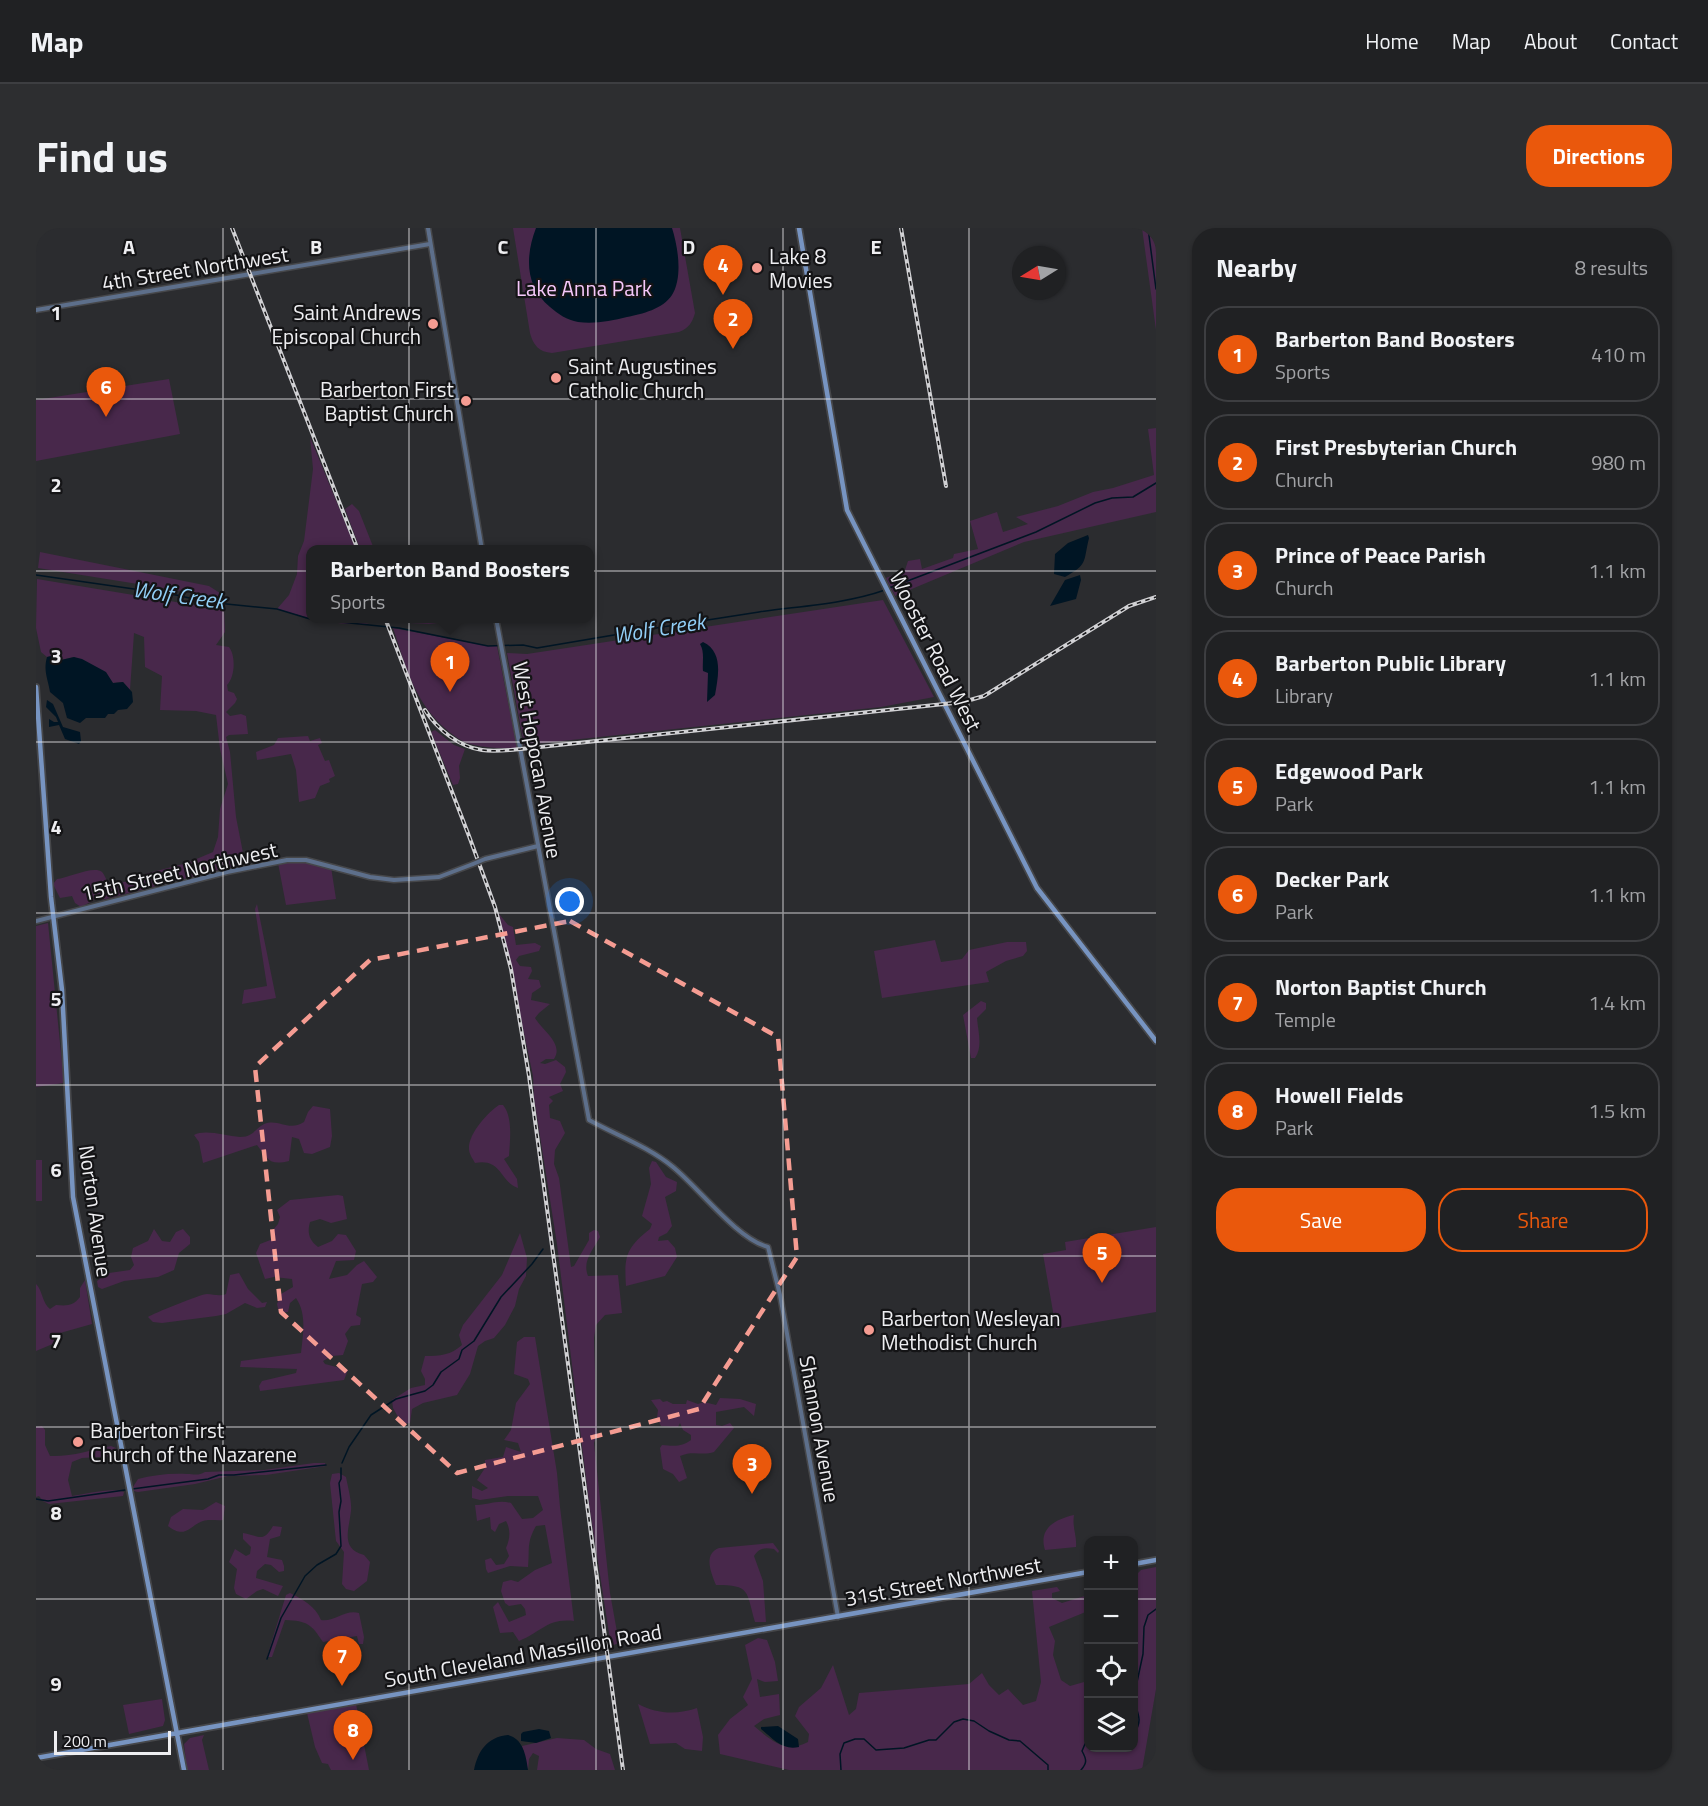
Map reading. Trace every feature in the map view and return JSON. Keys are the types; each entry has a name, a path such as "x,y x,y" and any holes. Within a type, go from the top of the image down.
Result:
{"main road":[{"name":"Wooster Road West","path":"799,228 846,507 1038,891 1156,1041"},
{"name":"Norton Avenue","path":"36,687 53,917 62,990 67,1105 75,1208 184,1770"},
{"path":"1138,1563 1156,1560"},
{"name":"31st Street Northwest","path":"803,1623 1084,1573"},
{"name":"South Cleveland Massillon Road","path":"36,1758 803,1623"}],"street":[{"path":"428,228 481,545"},
{"name":"4th Street Northwest","path":"36,310 430,244"},
{"name":"West Hopocan Avenue","path":"497,623 588,1120 673,1167 730,1223 759,1244 768,1247"},
{"name":"15th Street Northwest","path":"36,921 227,872 287,860 306,860 370,877 394,880 440,877 485,859 538,846"},
{"name":"Shannon Avenue","path":"768,1247 782,1303 838,1617"}],"highlighted area":[{"path":"570,921 778,1037 797,1257 699,1409 457,1473 281,1312 255,1067 370,960"}],"green space":[{"name":"Lake Anna Park","path":"513,228 680,228 695,313 691,322 688,327 679,332 552,353 540,349 530,333"},
{"path":"1142,228 1156,228 1156,330"},
{"path":"169,379 180,434 36,461 36,400"},
{"path":"1156,428 1156,512 1024,542 895,596 886,578 905,570 908,561 920,559 922,569 953,558 954,554 978,549 970,521 997,512 1003,532 1028,524 1016,517 1154,475 1148,429"},
{"path":"310,437 354,545 306,545 306,617 277,609 289,595 297,574 298,556 304,541 313,469"},
{"path":"352,504 359,511 372,545 358,545 345,509"},
{"path":"40,552 209,586 225,598 38,568"},
{"path":"37,579 224,610 225,632 216,645 229,647 231,651 234,661 233,672 227,685 228,691 234,693 237,699 226,712 230,716 241,714 246,716 248,734 226,737 230,752 236,817 245,863 106,899 94,900 81,907 75,903 72,896 60,898 53,884 57,879 98,870 110,884 137,880 145,874 187,863 213,852 218,837 220,809 228,784 220,749 216,715 196,711 160,710 162,676 145,667 144,637 134,633 130,690 123,682 113,683 109,678 74,657 61,660 55,655 47,657 41,652 36,628"},
{"path":"883,600 934,697 881,707 524,745 507,653 527,654"},
{"path":"337,623 371,623 358,624"},
{"path":"393,628 497,646 517,748 494,748 467,743 452,734 436,719 426,708 412,683"},
{"path":"435,730 454,745 465,749 459,766 458,784 453,785 431,732"},
{"path":"308,736 310,741 320,738 322,743 318,745 325,761 329,760 335,776 329,779 330,782 320,786 315,798 299,802 296,770 291,754 257,760 256,752 274,745 278,738"},
{"path":"298,861 331,867 336,899 286,905 278,863"},
{"path":"257,904 276,998 242,1004 244,990 267,986 255,909"},
{"path":"499,914 508,925 513,927 516,945 535,943 541,946 539,951 519,956 516,960 520,966 531,967 532,971 528,979 539,980 541,987 532,993 531,1000 550,1004 535,1018 554,1043 556,1053 554,1059 546,1059 540,1063 545,1064 556,1060 565,1067 566,1072 560,1084 563,1091 549,1097 553,1101 549,1105 550,1118 560,1121 565,1133 555,1150 554,1164 559,1178 571,1267 574,1266 589,1240 589,1233 594,1230 598,1231 600,1237 587,1260 588,1276 618,1275 622,1313 605,1315 596,1325 594,1338 597,1435 594,1443 610,1593 619,1643 611,1646 590,1510 557,1244 534,1098 533,1076"},
{"path":"48,923 64,1083 36,1087 36,926"},
{"path":"935,940 941,962 962,959 969,950 1007,942 1026,942 1027,951 1023,956 1006,961 986,972 989,982 882,998 874,951"},
{"path":"981,1001 986,1003 986,1009 977,1018 979,1049 975,1058 971,1058 963,1015"},
{"path":"499,1105 503,1105 510,1122 509,1156 504,1159 517,1179 518,1188 490,1164 475,1163 469,1151 475,1130 484,1118"},
{"path":"313,1106 330,1109 332,1136 330,1147 312,1154 304,1153 299,1139 292,1137 289,1161 273,1162 257,1145 203,1163 199,1142 194,1135 210,1133 245,1137 264,1124 298,1125 304,1122"},
{"path":"36,1160 42,1160 42,1201 36,1201"},
{"path":"652,1161 656,1162 666,1177 677,1182 676,1191 665,1197 672,1226 667,1233 659,1237 658,1241 668,1240 675,1248 677,1257 665,1276 626,1286 628,1253 652,1224 642,1216 651,1184 649,1168"},
{"path":"343,1196 347,1219 331,1223 320,1219 310,1222 309,1230 311,1239 318,1247 332,1241 338,1234 346,1235 356,1251 354,1260 336,1261 329,1279 347,1275 364,1261 377,1277 373,1282 362,1284 356,1315 361,1318 360,1325 351,1326 345,1334 348,1341 343,1355 332,1356 323,1361 325,1364 348,1370 344,1380 260,1391 259,1386 262,1381 296,1373 297,1369 240,1367 241,1361 301,1353 303,1324 302,1311 296,1298 290,1303 288,1312 279,1313 277,1304 281,1294 293,1287 292,1279 274,1277 265,1279 256,1253 260,1244 273,1239 272,1231 280,1217 277,1210 290,1200"},
{"path":"1156,1227 1156,1312 1056,1329 1043,1254 1066,1250 1065,1242"},
{"path":"154,1229 162,1241 170,1242 176,1232 183,1229 190,1237 190,1244 179,1253 174,1270 158,1277 124,1281 102,1289 98,1287 97,1281 109,1273 130,1270 134,1265 131,1257 133,1248 148,1241"},
{"path":"520,1233 527,1258 526,1276 505,1325 494,1338 478,1346 470,1374 457,1395 423,1403 412,1409 410,1423 402,1424 393,1408 392,1400 411,1388 425,1385 421,1371 425,1356 445,1354 462,1345 459,1335 463,1325 502,1275"},
{"path":"239,1273 248,1289 262,1303 267,1302 265,1307 257,1308 245,1303 226,1314 162,1323 153,1322 148,1317 203,1295 226,1294 230,1275"},
{"path":"85,1280 92,1324 53,1335 55,1343 36,1351 36,1284 45,1304 50,1309 56,1305 75,1302 80,1297 80,1288"},
{"path":"524,1337 535,1337 557,1473 574,1621 551,1624 519,1641 513,1632 500,1633 493,1607 498,1602 509,1622 526,1615 521,1604 509,1606 505,1603 501,1591 503,1582 511,1580 518,1582 535,1570 552,1563 545,1525 536,1526 533,1532 528,1567 510,1566 488,1573 485,1560 491,1558 496,1565 504,1564 509,1556 506,1548 509,1528 506,1521 499,1524 495,1532 491,1529 490,1517 477,1521 475,1505 511,1503 522,1519 533,1518 543,1510 538,1496 508,1496 480,1500 472,1498 472,1486 482,1491 488,1488 477,1480 485,1468 485,1460 503,1457 506,1447 521,1452 518,1443 504,1440 511,1430 516,1403 530,1384 528,1379 514,1374 517,1342"},
{"path":"720,1398 740,1399 756,1404 754,1416 744,1407 716,1412 716,1425 722,1426 730,1423 734,1428 714,1452 689,1453 680,1456 687,1478 679,1482 673,1474 663,1469 660,1448 662,1445 684,1444 691,1440 691,1435 683,1430 680,1423 678,1427 661,1426 657,1418 658,1410 651,1400 660,1399 673,1404 686,1404 687,1400 698,1404 704,1402 716,1405"},
{"path":"42,1426 45,1430 45,1445 50,1456 111,1446 116,1448 116,1456 82,1458 72,1462 68,1480 72,1496 113,1490 124,1492 123,1496 49,1504 39,1496 36,1497 36,1427"},
{"path":"325,1463 326,1466 266,1475 228,1476 195,1484 138,1492 134,1491 133,1487 138,1479 156,1475 264,1470"},
{"path":"339,1473 346,1477 350,1499 349,1543 356,1552 364,1555 370,1562 367,1581 354,1591 346,1589 342,1584 344,1552 336,1541 330,1483 332,1474"},
{"path":"216,1502 225,1506 223,1520 203,1521 184,1532 168,1526 171,1517 183,1509 203,1510"},
{"path":"1074,1515 1076,1547 1045,1550 1043,1542 1046,1530 1055,1522"},
{"path":"273,1526 282,1527 280,1536 270,1539 267,1557 282,1560 284,1571 279,1572 271,1565 265,1564 257,1571 256,1578 283,1586 278,1596 263,1589 246,1599 236,1594 234,1588 237,1569 229,1562 235,1549 246,1556 250,1554 251,1547 243,1539 243,1533 261,1537 266,1535"},
{"path":"773,1543 778,1553 774,1549 765,1548 754,1556 763,1581 766,1622 755,1622 745,1592 736,1586 716,1585 710,1559 714,1551 719,1548"},
{"path":"1156,1567 1156,1689 1142,1770 789,1770 720,1754 718,1735 730,1719 748,1705 743,1697 752,1679 745,1645 758,1638 767,1640 775,1662 778,1681 765,1682 757,1679 760,1697 779,1694 780,1715 764,1719 754,1726 773,1741 786,1746 793,1747 808,1742 809,1734 795,1716 799,1707 821,1688 833,1665 849,1715 856,1709 859,1693 969,1684 982,1673 999,1695 1008,1689 1023,1705 1036,1701 1041,1682 1032,1591 1057,1587 1060,1591 1052,1593 1052,1598 1062,1603 1084,1596 1084,1613 1049,1627 1055,1641 1053,1655 1061,1680 1070,1686 1084,1682 1084,1752 1138,1752 1138,1573 1141,1570"},
{"path":"290,1593 308,1604 321,1620 354,1612 359,1613 364,1637 363,1644 359,1644 357,1636 323,1642 308,1625 299,1621 285,1620 272,1657 267,1657 286,1595"},
{"path":"162,1699 165,1720 163,1726 129,1734 123,1705"},
{"path":"356,1704 369,1770 331,1770 328,1764 322,1763 315,1747 307,1713"},
{"path":"638,1704 652,1710 667,1712 682,1712 697,1708 703,1737 702,1751 685,1749 676,1743 650,1744"},
{"path":"204,1735 202,1740 209,1770 187,1770 184,1744 190,1738"},
{"path":"557,1738 584,1740 596,1749 610,1754 615,1770 537,1770 539,1756 533,1753 529,1759 528,1770 522,1746"}],"water":[{"name":"Lake Anna Park","path":"536,228 672,228 678,271 672,295 652,310 615,320 578,322 566,318 542,299 532,280 529,260"},
{"path":"1088,535 1085,558 1081,566 1065,577 1054,574 1055,554 1068,543"},
{"path":"1080,575 1081,580 1076,599 1050,606 1065,580"},
{"path":"703,642 714,652 718,666 715,695 707,702 708,673 703,671 703,654 700,644"},
{"path":"55,655 61,660 74,657 82,659 106,672 113,683 123,682 132,692 133,702 127,709 108,714 105,718 86,718 80,723 67,718 63,703 50,692 46,675 47,657"},
{"path":"47,700 53,704 63,727 80,732 79,744 65,739 59,725 49,727 49,719 58,722 46,707"},
{"path":"778,1726 798,1739 799,1747 783,1746 761,1729 761,1727"},
{"path":"539,1729 549,1731 551,1738 536,1743 521,1741 523,1732"},
{"path":"508,1735 520,1744 525,1753 528,1770 474,1770 485,1746 494,1739"}],"waterway":[{"name":"Wolf Creek","path":"1148,228 1156,289"},
{"name":"Wolf Creek","path":"889,588 1036,532 1095,503 1112,498 1133,497 1156,483"},
{"name":"Wolf Creek","path":"36,575 176,595 207,602 277,609 306,618"},
{"name":"Wolf Creek","path":"350,623 399,628 488,646 523,645 537,648 704,620 838,602 885,590"},
{"path":"342,1463 349,1447 371,1415 396,1399 425,1391 433,1385 441,1372 459,1359 462,1350 474,1341 501,1297 543,1249"},
{"path":"132,1489 208,1479 219,1475 326,1465"},
{"path":"267,1659 281,1618 305,1576 317,1565 336,1554 341,1546 339,1512 341,1468"},
{"path":"36,1499 48,1501 125,1490"},
{"path":"1138,1677 1143,1654 1144,1627 1148,1615 1156,1609"},
{"path":"1138,1714 1138,1725"},
{"path":"841,1770 840,1754 844,1743 864,1739 876,1750 904,1748 936,1740 954,1722 963,1719 974,1721 1009,1740 1020,1741 1048,1765 1048,1770"},
{"path":"1081,1770 1086,1761 1082,1751 1084,1746"}],"railway":[{"path":"232,228 356,545"},
{"path":"901,228 946,486"},
{"path":"425,710 442,730 457,741 473,748 497,751 963,702 984,696 1129,606 1156,597"},
{"path":"387,623 495,907 511,969 529,1076 623,1770"}],"place":[{"name":"Lake 8 Movies","path":"757,268"},
{"name":"Barberton Public Library","path":"723,295"},
{"name":"Saint Andrews Episcopal Church","path":"433,324"},
{"name":"First Presbyterian Church","path":"733,349"},
{"name":"Saint Augustines Catholic Church","path":"556,378"},
{"name":"Barberton First Baptist Church","path":"466,401"},
{"name":"Decker Park","path":"106,417"},
{"name":"Barberton Band Boosters","path":"450,692"},
{"name":"Edgewood Park","path":"1102,1283"},
{"name":"Barberton Wesleyan Methodist Church","path":"869,1330"},
{"name":"Barberton First Church of the Nazarene","path":"78,1442"},
{"name":"Prince of Peace Parish","path":"752,1494"},
{"name":"Norton Baptist Church","path":"342,1686"},
{"name":"Howell Fields","path":"353,1760"}]}
